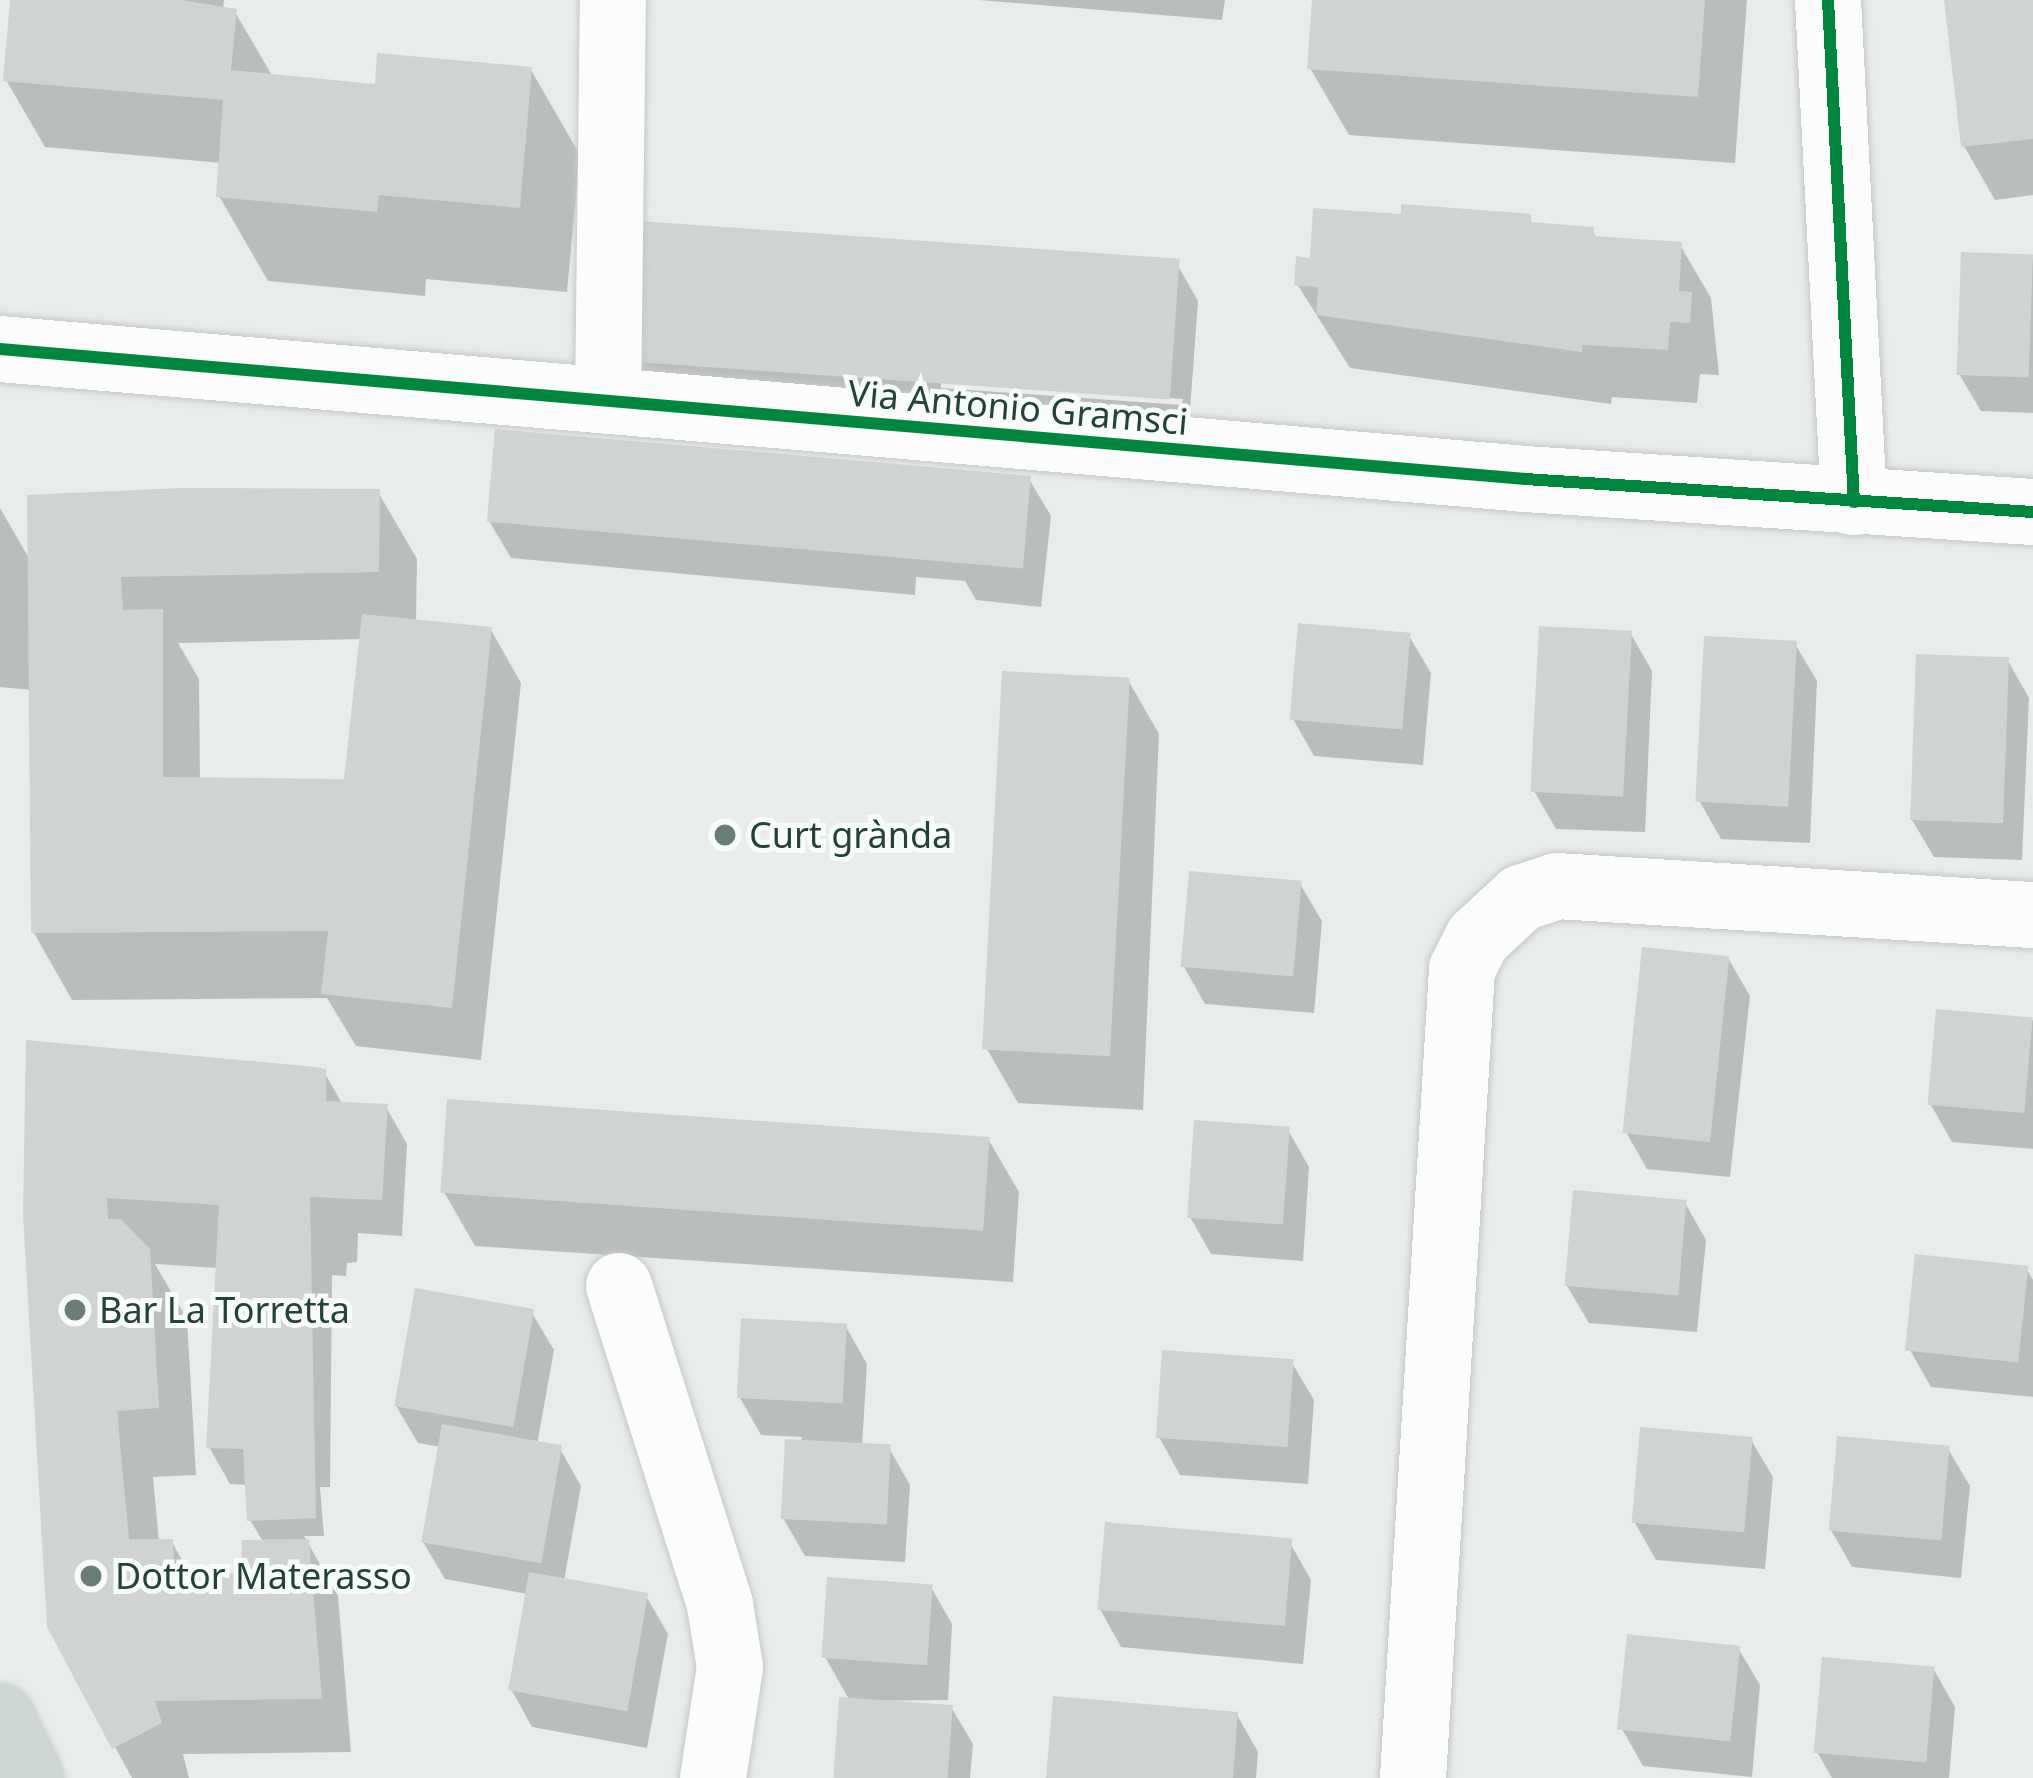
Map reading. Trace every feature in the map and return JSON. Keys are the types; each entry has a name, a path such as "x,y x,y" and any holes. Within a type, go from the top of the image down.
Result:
{"main road":[{"path":"0,1718 29,1778"}],"street":[{"path":"608,401 613,0"},
{"path":"1828,0 1854,502"},
{"name":"Via Antonio Gramsci","path":"0,349 1854,502 2033,512"},
{"path":"1413,1778 1462,969 1478,938 1521,898 1557,886 2033,915"},
{"path":"620,1286 720,1605 730,1667 713,1778"}],"building":[{"path":"10,0 181,0 237,9 231,70 375,84 377,53 532,67 520,208 379,195 377,212 216,197 223,100 3,81"},
{"path":"1312,0 1705,0 1698,97 1307,69"},
{"path":"1944,0 2033,0 2033,139 1961,147"},
{"path":"1401,204 1531,214 1531,222 1594,227 1594,236 1682,242 1679,291 1692,292 1690,323 1670,322 1668,350 1582,345 1582,352 1316,315 1318,287 1294,285 1296,256 1310,258 1313,208 1401,214"},
{"path":"625,220 1180,259 1170,399 615,361"},
{"path":"1961,252 2033,255 2029,377 1957,375"},
{"path":"495,429 1031,476 1023,569 487,522"},
{"path":"182,488 380,489 379,572 121,577 123,610 163,609 163,777 344,779 362,614 492,627 452,1008 321,994 328,931 31,933 27,495"},
{"path":"1298,623 1411,633 1402,729 1290,720"},
{"path":"1539,626 1632,631 1623,797 1530,792"},
{"path":"1704,636 1797,641 1788,807 1695,802"},
{"path":"1916,654 2009,657 2003,823 1910,820"},
{"path":"1002,671 1130,678 1110,1056 982,1049"},
{"path":"1189,871 1302,881 1293,976 1181,967"},
{"path":"1642,947 1730,956 1710,1142 1622,1133"},
{"path":"1936,1009 2033,1017 2024,1113 1928,1105"},
{"path":"26,1040 315,1067 326,1069 326,1101 388,1104 382,1200 310,1197 316,1518 247,1521 243,1449 206,1448 219,1205 107,1198 108,1219 121,1219 150,1249 159,1408 117,1411 129,1539 173,1539 174,1574 241,1573 242,1540 309,1539 322,1699 155,1701 162,1723 112,1749 47,1627 23,1214"},
{"path":"447,1099 990,1137 983,1231 440,1193"},
{"path":"1194,1120 1290,1127 1283,1224 1187,1218"},
{"path":"1573,1190 1687,1200 1678,1296 1565,1286"},
{"path":"1915,1254 2028,1266 2018,1362 1905,1350"},
{"path":"415,1288 534,1309 513,1427 394,1406"},
{"path":"741,1318 847,1324 843,1403 737,1398"},
{"path":"1162,1350 1294,1359 1288,1447 1156,1438"},
{"path":"442,1424 562,1445 541,1563 421,1542"},
{"path":"1640,1427 1753,1437 1744,1532 1632,1523"},
{"path":"1837,1436 1950,1446 1941,1540 1829,1531"},
{"path":"785,1439 891,1445 887,1524 781,1519"},
{"path":"1105,1522 1292,1538 1285,1626 1097,1610"},
{"path":"529,1572 648,1593 627,1711 508,1690"},
{"path":"827,1577 933,1584 927,1665 821,1658"},
{"path":"1627,1634 1740,1646 1730,1741 1617,1729"},
{"path":"1822,1657 1935,1667 1926,1762 1814,1753"},
{"path":"1053,1696 1238,1712 1233,1778 1046,1778"},
{"path":"839,1697 953,1705 948,1778 833,1778"}],"cycle path":[{"path":"1828,0 1854,502"},
{"path":"0,349 1525,479 2033,512"}],"place":[{"name":"Curt grànda","path":"725,835"},
{"name":"Bar La Torretta","path":"75,1310"},
{"name":"Dottor Materasso","path":"91,1576"}]}
